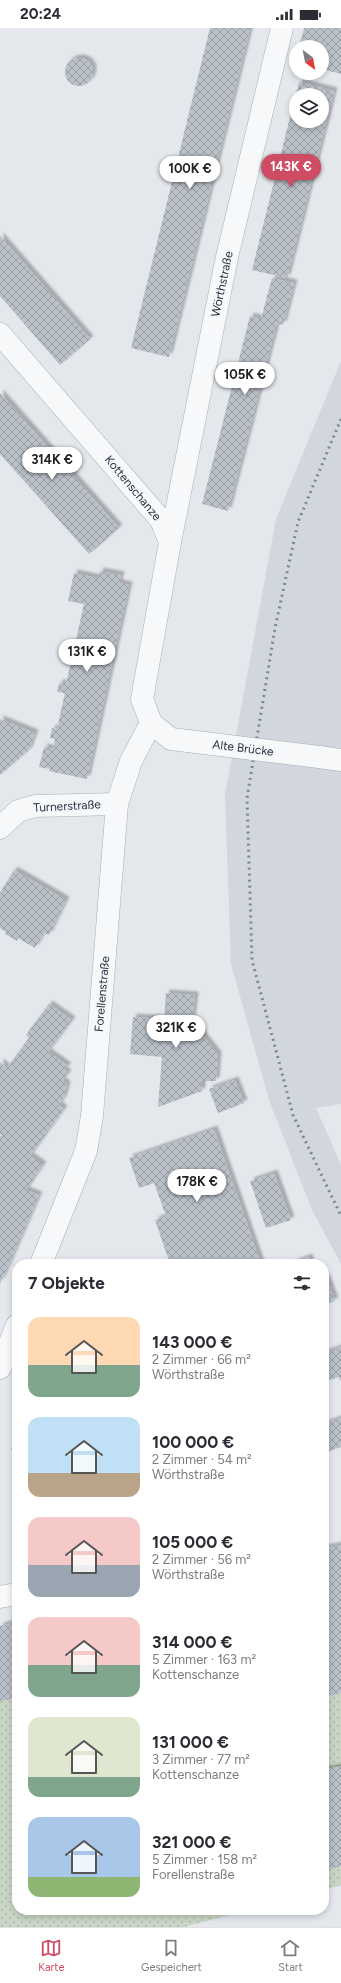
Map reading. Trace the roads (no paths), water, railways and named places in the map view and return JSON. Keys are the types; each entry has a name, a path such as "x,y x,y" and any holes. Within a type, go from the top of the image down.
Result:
{"street":[{"name":"Wörthstraße","path":"170,542 227,257 282,28"},
{"name":"Kottenschanze","path":"0,334 161,520 170,542"},
{"path":"151,722 142,699 170,542"},
{"name":"Alte Brücke","path":"151,722 171,739 341,760"},
{"name":"Forellenstraße","path":"43,1259 86,1151 92,1116 118,804 131,761 151,722"},
{"name":"Turnerstraße","path":"0,828 18,811 35,806 118,804"},
{"path":"0,1368 12,1338"},
{"path":"0,1597 12,1595"}],"railway":[{"path":"341,419 298,522 275,628 247,798 252,960 293,1115 341,1216"}]}
